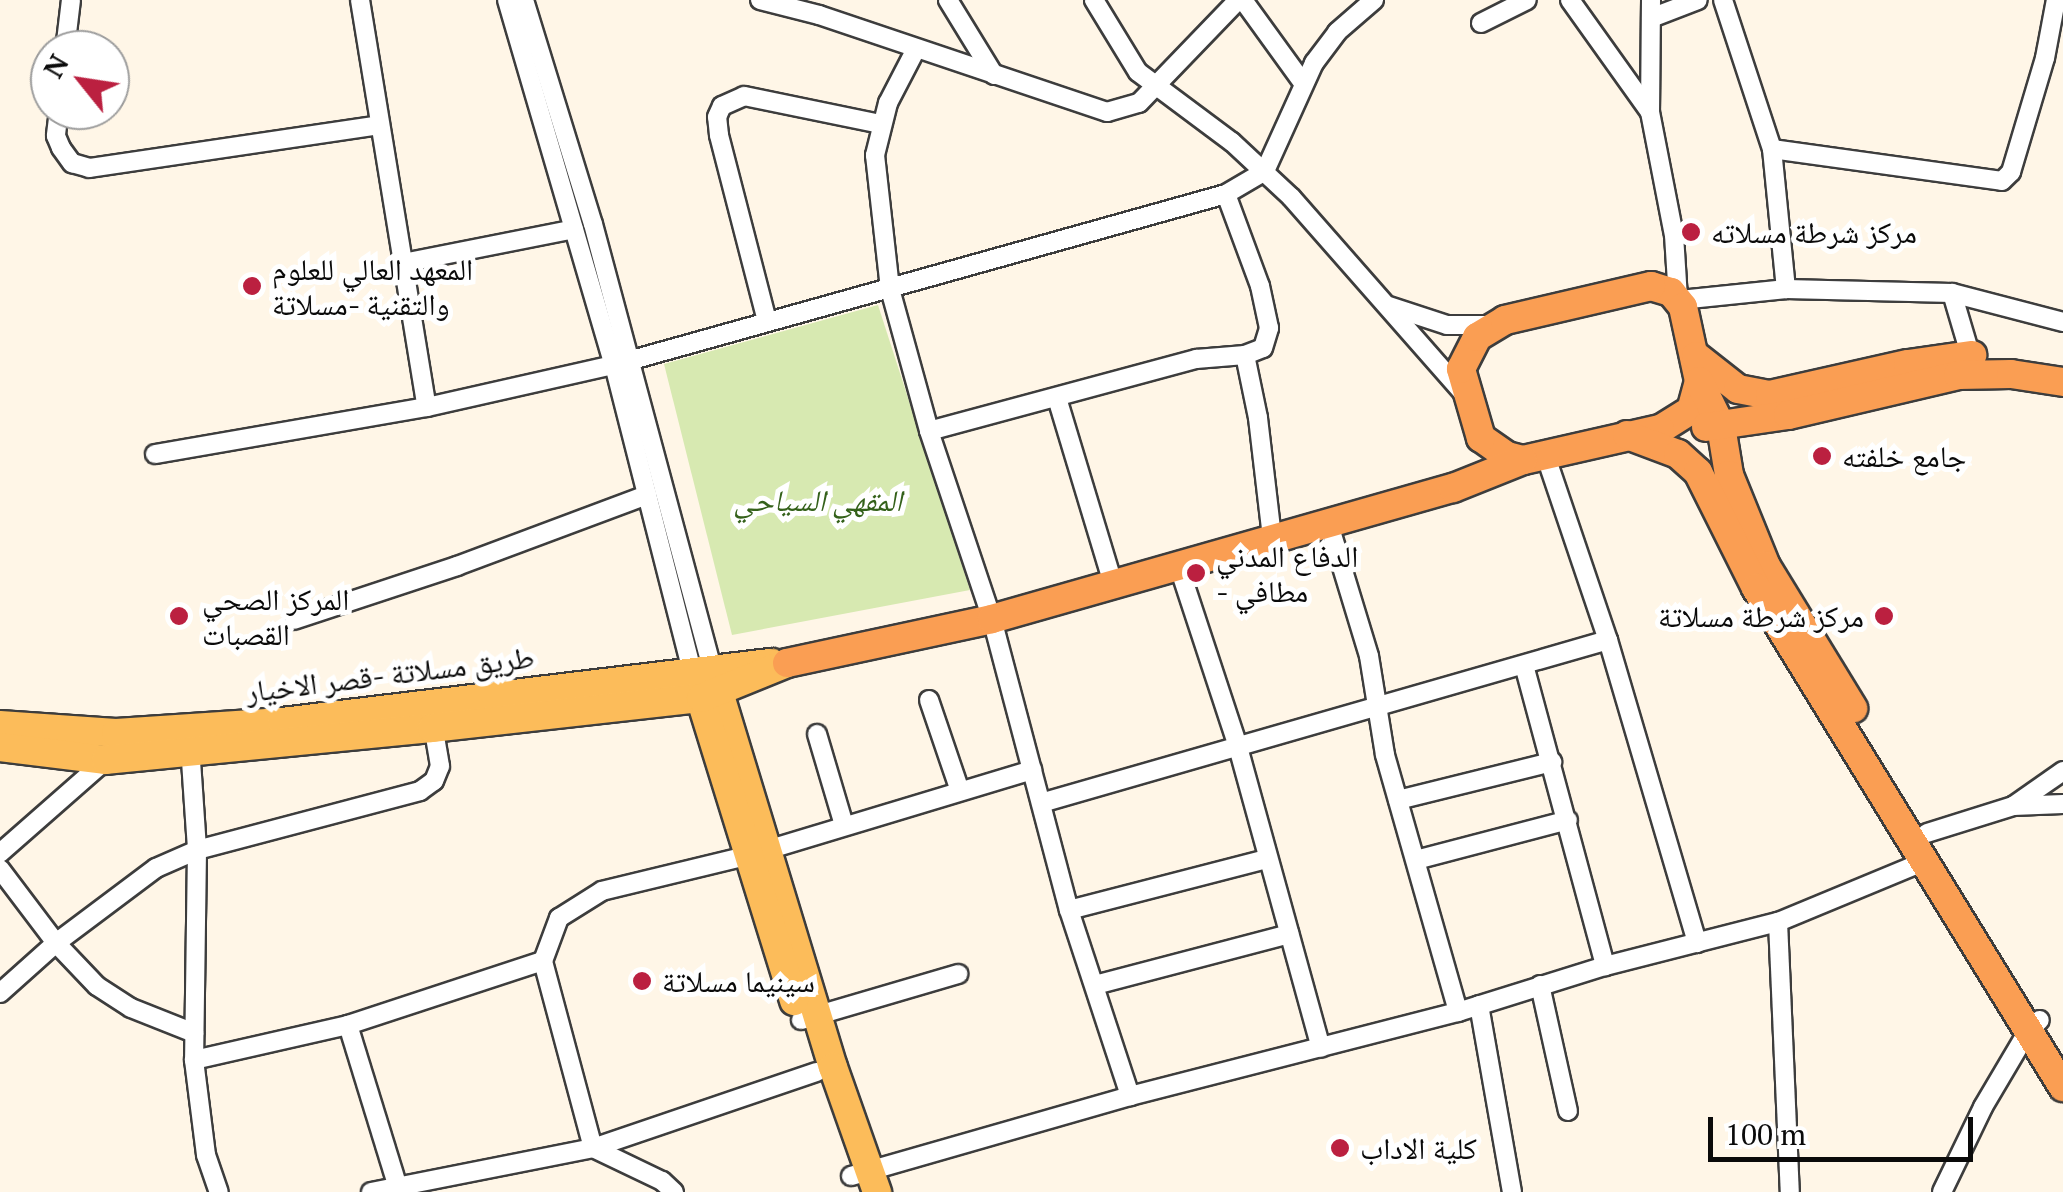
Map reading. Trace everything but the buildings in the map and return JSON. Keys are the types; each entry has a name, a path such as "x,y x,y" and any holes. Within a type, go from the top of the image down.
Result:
{"highway":[{"path":"1535,458 1506,456 1481,438 1465,396 1461,369 1464,354 1492,325 1638,288 1665,289 1679,299 1697,369 1721,426 1729,475 1766,566 1923,862 2034,1026 2063,1056"},
{"path":"787,662 992,619 1453,488 1535,458 1660,428 1721,426 1818,409 1940,378 2010,355 2063,364"},
{"path":"1697,369 1738,389 1770,395 1908,364 1973,365 2063,382"},
{"path":"1660,428 1691,410 1697,369"},
{"path":"1627,436 1678,454 1698,472 1748,574 1927,833 2034,1026 2063,1087"},
{"path":"1453,488 1476,459 1481,438"}],"main road":[{"path":"787,662 706,683 864,1183"},
{"name":"طريق مسلاتة -قصر الاخيار","path":"0,725 189,740 706,683"},
{"path":"0,747 106,760 189,740"},
{"path":"809,1017 816,1072 864,1183"}],"street":[{"path":"68,30 71,0"},
{"path":"360,0 427,407"},
{"path":"506,0 574,229 621,363 706,683"},
{"path":"524,0 593,224 647,495 706,683"},
{"path":"760,0 816,8 916,50 1107,112 1139,103 1240,0 1303,83"},
{"path":"948,0 994,75"},
{"path":"1094,0 1138,72 1265,171 1465,396"},
{"path":"155,454 427,407 621,363 1226,194 1265,171 1303,83 1337,32 1374,0"},
{"path":"1481,23 1527,0"},
{"path":"1570,0 1650,112"},
{"path":"1698,0 1651,9 1650,112 1674,236 1679,299 1786,289 1952,292 2063,322"},
{"path":"1723,0 1772,149 1786,289"},
{"path":"1772,149 2002,180 2012,172 2054,59 2056,0"},
{"path":"916,50 880,124 875,187 890,289 930,431 992,619 1069,910 1130,1096"},
{"path":"767,321 719,135 717,117 722,106 744,96 880,124"},
{"path":"57,130 61,148 72,163 90,168 379,125"},
{"path":"930,431 1196,359 1245,355 1263,348 1268,328 1253,262 1226,194"},
{"path":"404,263 574,229"},
{"path":"1952,292 1973,365"},
{"path":"1384,303 1447,325 1492,325"},
{"path":"1245,355 1258,418 1272,538"},
{"path":"1057,398 1112,583"},
{"path":"1535,458 1608,640 1696,942"},
{"path":"294,620 457,566 647,495"},
{"path":"1328,521 1369,656 1398,800 1458,1012"},
{"path":"1178,564 1238,746 1321,1048"},
{"path":"1041,803 1608,640"},
{"path":"1524,665 1605,966"},
{"path":"928,700 960,791"},
{"path":"0,993 56,943 156,868 196,850 420,791 434,781 440,766 431,716"},
{"path":"818,734 844,825"},
{"path":"189,740 196,850 194,1060 203,1138 219,1192"},
{"path":"0,853 106,760"},
{"path":"1398,800 1552,762"},
{"path":"674,1192 662,1181 593,1148 543,962 559,918 602,891 758,853 1032,770"},
{"path":"2013,806 2063,771"},
{"path":"1927,833 2013,806 2063,804"},
{"path":"1416,860 1568,820"},
{"path":"1069,910 1266,859"},
{"path":"864,1183 1130,1096 1458,1012 1605,966 1778,922 1923,862"},
{"path":"0,869 56,943 97,986 131,1008 194,1033"},
{"path":"1778,922 1790,1192"},
{"path":"1096,985 1289,934"},
{"path":"194,1060 348,1024 543,962"},
{"path":"809,1017 958,974"},
{"path":"1540,985 1568,1111"},
{"path":"1479,1005 1512,1192"},
{"path":"348,1024 397,1184"},
{"path":"1942,1192 1984,1106 2034,1026"},
{"path":"371,1192 593,1148 816,1072"}],"green space":[{"name":"المقهي السياحي","path":"878,305 970,590 732,635 664,364"}],"place":[{"name":"مركز شرطة مسلاته","path":"1691,232"},
{"name":"المعهد العالي للعلوم والتقنية -مسلاتة","path":"252,286"},
{"name":"جامع خلفته","path":"1822,456"},
{"name":"الدفاع المدني - مطافي","path":"1196,573"},
{"name":"المركز الصحي القصبات","path":"179,616"},
{"name":"مركز شرطة مسلاتة","path":"1884,616"},
{"name":"سينيما مسلاتة","path":"642,981"},
{"name":"كلية الاداب","path":"1340,1148"}]}
